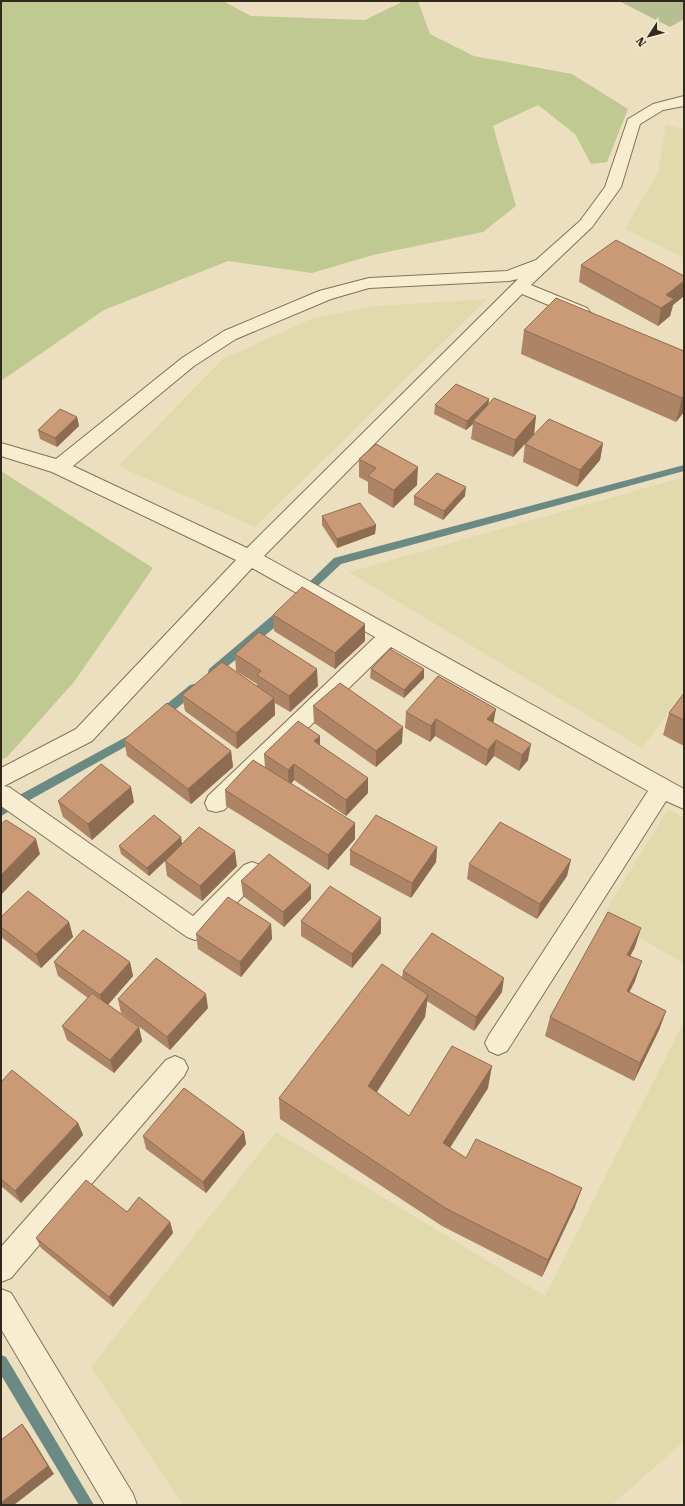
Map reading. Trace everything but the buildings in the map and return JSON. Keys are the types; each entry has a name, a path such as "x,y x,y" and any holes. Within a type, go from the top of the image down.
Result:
{"street":[{"path":"1,778 84,735 250,558 543,263 586,224 613,187 633,122 658,107 684,101"},
{"path":"59,467 188,362 230,335 244,328 325,295 369,283 509,276 543,263"},
{"path":"519,287 598,318"},
{"path":"1,449 59,467 250,558 684,800"},
{"path":"216,803 389,636"},
{"path":"498,1043 662,788"},
{"path":"1,794 195,930 252,872"},
{"path":"1,1268 175,1068"},
{"path":"1,1303 122,1505"}],"shaded area":[{"path":"666,125 684,129 684,258 625,229 658,172"},
{"path":"487,299 255,527 118,466 223,359 313,318 375,306"},
{"path":"684,477 684,691 642,748 349,572"},
{"path":"668,809 684,818 684,964 603,915"},
{"path":"684,1021 684,1441 612,1505 183,1505 91,1367 276,1132 545,1296"}],"green space":[{"path":"1,1 223,1 251,16 365,20 404,1 418,1 430,34 474,56 572,74 628,109 607,162 591,164 575,134 538,105 493,126 516,206 483,232 373,255 312,273 228,261 104,310 1,381"},
{"path":"619,1 684,1 684,19 670,27"},
{"path":"1,471 153,568 74,682 7,757 1,760"}],"waterway":[{"path":"303,593 338,561 684,468"},
{"path":"213,672 284,612"},
{"path":"161,715 194,688"},
{"path":"1,811 137,735"},
{"path":"1,1362 87,1505"}]}
